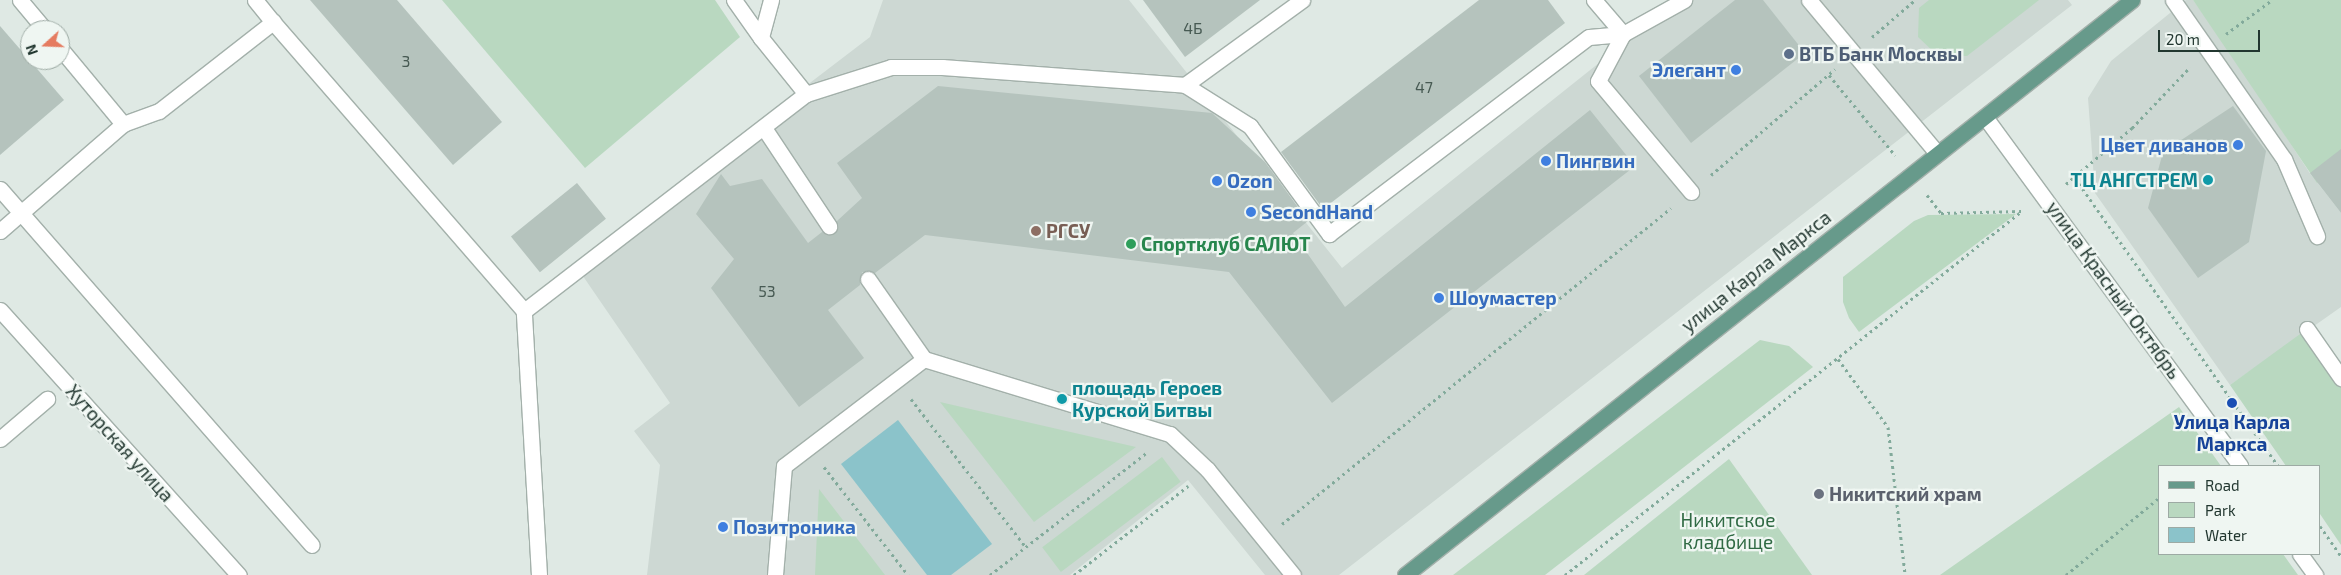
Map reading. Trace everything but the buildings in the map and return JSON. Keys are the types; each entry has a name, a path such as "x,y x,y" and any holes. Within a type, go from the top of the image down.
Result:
{"main road":[{"name":"улица Карла Маркса","path":"1405,575 2132,0"}],"street":[{"path":"20,0 37,20"},
{"path":"254,0 524,311 539,575"},
{"path":"734,0 806,94"},
{"path":"762,38 771,0"},
{"path":"1185,85 1302,0"},
{"path":"1594,0 1623,34"},
{"path":"524,311 806,94 891,67 942,66 1185,85 1250,126 1329,234 1589,37 1623,34 1684,0"},
{"path":"1809,0 1856,52 1937,153"},
{"path":"2173,0 2284,159 2317,236"},
{"path":"0,231 123,124 159,111 273,22"},
{"path":"1623,34 1598,81 1691,192"},
{"path":"70,60 123,124"},
{"name":"улица Красный Октябрь","path":"1985,117 2239,465"},
{"path":"764,128 829,226"},
{"path":"0,189 312,545"},
{"path":"868,279 924,359 1170,434 1208,470 1293,575"},
{"name":"Хуторская улица","path":"0,310 239,575"},
{"path":"2307,329 2341,378"},
{"path":"775,575 784,466 924,359"},
{"path":"0,439 47,399"},
{"path":"2301,555 2315,575"}],"path":[{"path":"1264,538 1691,192 1915,0"},
{"path":"1565,575 2023,211 2075,178 2132,128 2208,48 2272,0"},
{"path":"1829,75 1941,213 2023,211"},
{"path":"2075,178 2277,465"},
{"path":"1838,359 1888,427 1905,575"},
{"path":"908,396 1026,547"},
{"path":"990,575 1170,434"},
{"path":"822,465 908,575"},
{"path":"1074,575 1208,470"},
{"path":"2066,575 2158,499"},
{"path":"2321,527 2341,556"}],"shaded area":[{"path":"883,0 1129,0 1342,268 1678,0 2068,0 2072,5 1339,575 1265,575 1188,480 1070,575 647,575 660,465 634,431 670,403 574,263 870,37"},
{"path":"2186,0 2193,0 2228,48 2309,172 2341,213 2341,307 2230,385 2095,193 2088,98 2111,61"}],"green space":[{"path":"442,0 715,0 740,37 585,168"},
{"path":"1929,0 2039,0 1967,56 1937,55 1918,37 1919,8"},
{"path":"2193,0 2341,0 2341,164 2317,183"},
{"path":"2016,214 1859,332 1849,318 1843,302 1843,277 1914,221 1928,215"},
{"path":"2307,329 2341,378 2341,545 2321,515 2321,465 2285,465 2230,385"},
{"path":"1760,340 1789,346 1813,367 1545,575 1453,575"},
{"path":"940,402 1136,447 1034,522"},
{"path":"2179,407 2220,465 2158,465 2158,555 2284,555 2298,575 1940,575"},
{"path":"1162,457 1181,482 1061,572 1042,547"},
{"name":"Никитское кладбище","path":"1729,459 1812,575 1584,575"},
{"path":"819,489 885,575 815,575"}],"water":[{"path":"898,420 992,544 951,575 927,575 841,464"}],"place":[{"name":"ВТБ Банк Москвы","path":"1789,54"},
{"name":"Элегант","path":"1736,70"},
{"name":"Цвет диванов","path":"2238,145"},
{"name":"Пингвин","path":"1546,161"},
{"name":"ТЦ АНГСТРЕМ","path":"2208,180"},
{"name":"Ozon","path":"1217,181"},
{"name":"SecondHand","path":"1251,212"},
{"name":"РГСУ","path":"1036,231"},
{"name":"Спортклуб САЛЮТ","path":"1131,244"},
{"name":"Шоумастер","path":"1439,298"},
{"name":"площадь Героев Курской Битвы","path":"1062,399"},
{"name":"Улица Карла Маркса","path":"2232,403"},
{"name":"Никитский храм","path":"1819,494"},
{"name":"Позитроника","path":"723,527"}]}
